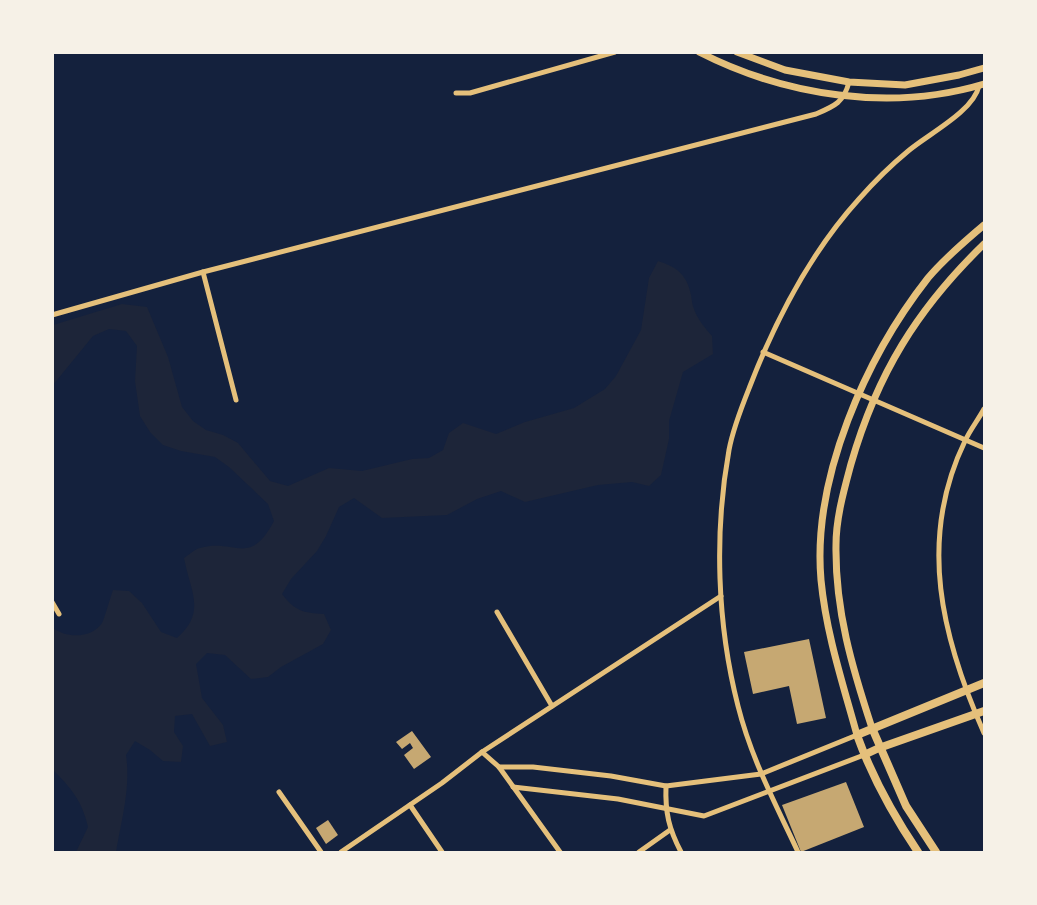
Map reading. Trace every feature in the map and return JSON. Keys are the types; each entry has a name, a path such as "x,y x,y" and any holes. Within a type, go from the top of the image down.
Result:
{"main road":[{"path":"918,852 892,814 857,735 984,683"},
{"path":"864,754 980,713"},
{"path":"872,728 906,806 936,852"},
{"path":"892,814 906,806"}],"street":[{"path":"456,93 481,90 615,52"},
{"path":"699,52 714,60 779,83 845,96 913,99 982,85"},
{"path":"737,52 785,70 849,82 905,85 984,68"},
{"path":"52,315 203,272 816,114 828,109 845,96 849,82"},
{"path":"798,852 761,774 738,707 727,651 721,596 721,511 729,448 763,352 781,313 840,220 874,182 908,151 963,110 982,85"},
{"path":"499,767 533,767 611,776 666,786 761,774 857,735 832,648 821,579 822,527 832,468 858,393 895,324 929,276 984,225"},
{"path":"872,728 851,666 838,597 836,544 843,494 857,444 874,400 905,337 936,295 984,244"},
{"path":"203,272 236,400"},
{"path":"763,352 984,448"},
{"path":"984,410 965,440 951,475 941,514 938,554 942,600 951,645 965,691 980,713 984,733"},
{"path":"341,852 442,783 482,752 721,596"},
{"path":"52,602 59,615"},
{"path":"497,612 552,706"},
{"path":"832,648 846,645"},
{"path":"482,752 499,767 560,852"},
{"path":"513,787 618,799 704,816 864,754"},
{"path":"666,786 665,808 670,830 681,852"},
{"path":"279,792 321,852"},
{"path":"410,805 442,852"},
{"path":"639,852 670,830"}],"shaded area":[{"path":"658,261 676,269 687,282 696,313 712,336 713,354 683,372 669,421 669,439 661,475 649,486 632,482 598,485 525,502 501,491 477,499 447,515 382,518 354,498 339,507 317,551 291,579 282,594 300,610 324,614 331,630 323,644 281,667 268,677 251,679 225,655 207,653 196,664 202,698 223,725 227,742 210,746 192,714 175,716 174,732 183,746 181,762 163,761 135,741 126,755 126,792 116,852 76,852 88,827 86,818 75,796 53,770 53,628 71,635 92,632 102,623 113,590 129,591 142,603 161,632 177,638 192,619 194,610 184,558 198,549 212,546 249,548 257,544 274,521 268,504 229,467 215,457 163,445 150,432 140,416 135,381 137,346 126,331 109,329 93,336 53,385 53,325 122,304 147,307 168,357 182,407 193,421 206,430 238,443 270,481 288,486 329,468 362,471 412,459 429,458 443,450 449,433 463,423 496,434 525,422 574,408 605,389 616,376 641,330 649,278"}],"building":[{"path":"809,639 826,718 797,724 789,686 753,694 744,652"},
{"path":"412,731 431,757 414,769 404,755 413,748 410,743 402,749 396,742"},
{"path":"846,782 864,827 801,852 782,805"},
{"path":"328,820 338,835 326,844 316,828"}]}
